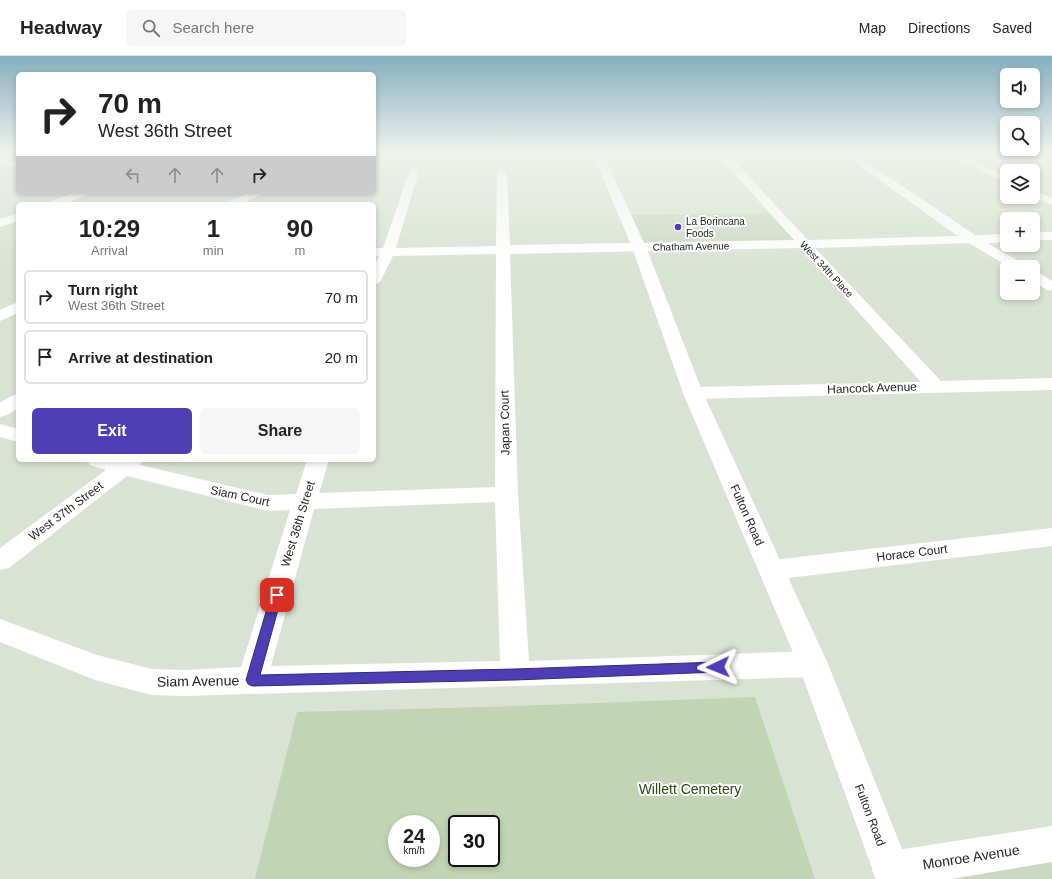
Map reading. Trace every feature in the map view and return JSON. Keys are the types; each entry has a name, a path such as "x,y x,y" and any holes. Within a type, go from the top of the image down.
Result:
{"street":[{"path":"376,271 381,252 406,190"},
{"name":"Japan Court","path":"502,190 506,494 515,674"},
{"name":"Fulton Road","path":"613,190 639,247 693,393 813,664 893,874"},
{"name":"West 34th Place","path":"755,190 936,386"},
{"path":"900,190 972,240 1007,260"},
{"path":"58,202 80,194"},
{"path":"236,202 254,194"},
{"path":"1040,196 1052,202"},
{"path":"0,223 16,218"},
{"path":"1040,236 1052,236"},
{"name":"Chatham Avenue","path":"381,252 804,244 1000,238"},
{"path":"1040,280 1052,287"},
{"path":"0,316 16,308"},
{"name":"Hancock Avenue","path":"693,393 1052,384"},
{"path":"0,411 16,401"},
{"path":"0,430 16,435"},
{"name":"Siam Court","path":"113,462 128,464 268,503 506,494"},
{"name":"West 36th Street","path":"252,680 289,551 317,462"},
{"name":"West 37th Street","path":"0,561 128,464"},
{"name":"Horace Court","path":"772,570 1052,537"},
{"name":"Siam Avenue","path":"0,630 95,668 152,682 186,683 813,664"},
{"name":"Monroe Avenue","path":"893,874 1052,844"}],"shaded area":[{"path":"775,213 804,244 639,247 625,215"},
{"path":"1052,844 1052,879 894,879"}],"green space":[{"name":"Willett Cemetery","path":"755,697 815,879 255,879 297,712 517,706"}],"place":[{"name":"La Borincana Foods","path":"678,227"}],"route":[{"path":"277,595 252,680 515,674 718,667"}]}
